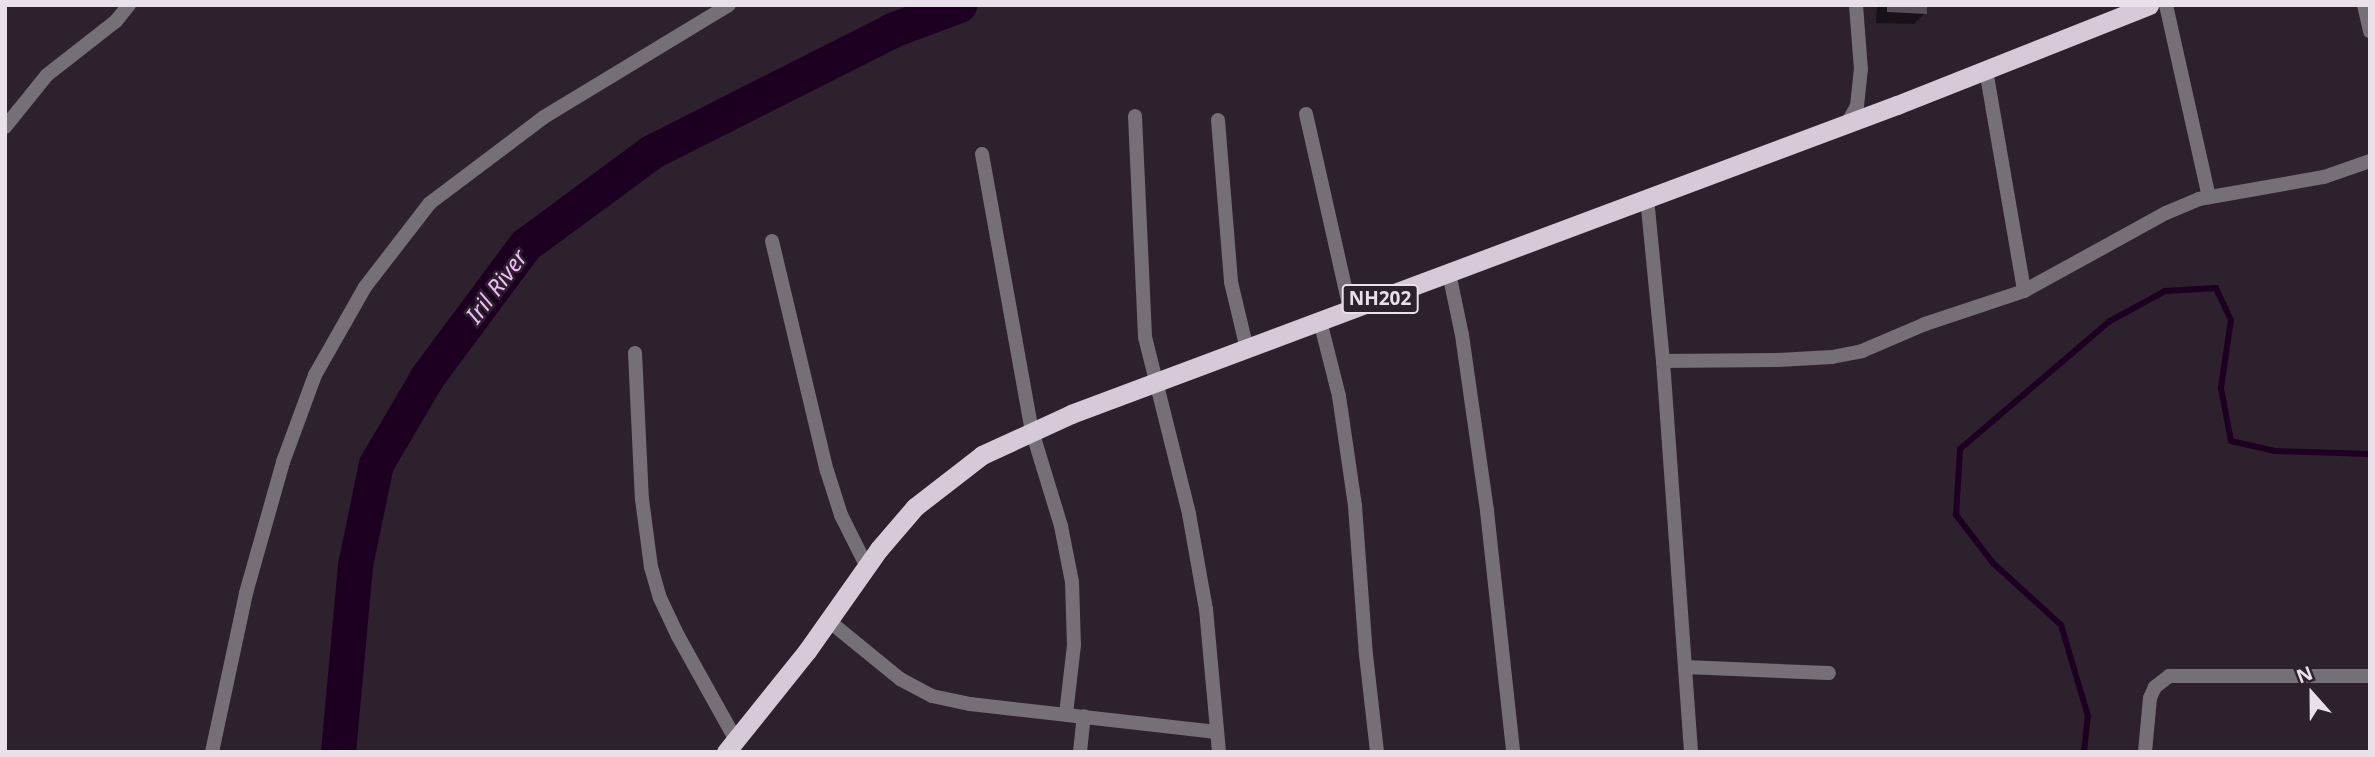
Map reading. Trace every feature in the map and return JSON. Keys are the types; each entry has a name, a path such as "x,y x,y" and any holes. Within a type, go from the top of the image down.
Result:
{"highway":[{"name":"NH202","path":"731,746 915,507 955,473 982,455 1032,431 1154,384 1986,70 2123,10 2149,5"}],"street":[{"path":"5,127 47,75 106,29 129,5"},
{"path":"212,752 246,593 283,462 315,375 365,287 430,203 544,117 729,5"},
{"path":"1847,124 1857,106 1861,70 1856,5"},
{"path":"2165,5 2209,197"},
{"path":"2364,5 2370,31"},
{"path":"1986,70 2024,291"},
{"path":"1306,114 1350,310"},
{"path":"1135,116 1145,337 1154,384 1189,514 1206,609 1219,752"},
{"path":"1218,120 1231,282 1247,349"},
{"path":"982,154 1032,431 1061,526 1072,582 1074,645 1066,715"},
{"path":"1663,361 1832,357 1862,351 1925,324 2024,291 2166,212 2209,197 2324,177 2370,161"},
{"path":"1647,198 1663,361 1691,752"},
{"path":"772,241 827,471 841,515 867,567"},
{"path":"1449,273 1462,335 1487,510 1513,752"},
{"path":"1320,321 1339,396 1355,506 1366,655 1377,752"},
{"path":"635,353 642,499 651,567 660,598 731,746"},
{"path":"829,621 900,679 932,696 1216,732"},
{"path":"1685,667 1829,673"},
{"path":"2145,752 2150,698 2155,687 2169,676 2370,676"},
{"path":"1080,752 1084,716"}],"building":[{"path":"1887,5 1927,5 1927,14 1887,12"}],"waterway":[{"name":"Iril River","path":"338,752 355,565 376,464 427,377 525,245 651,152 892,30 959,5"},
{"path":"2084,752 2088,716 2061,625 1993,563 1956,515 1960,449 2110,321 2165,291 2216,288 2231,320 2221,388 2231,441 2275,451 2370,454"}]}
